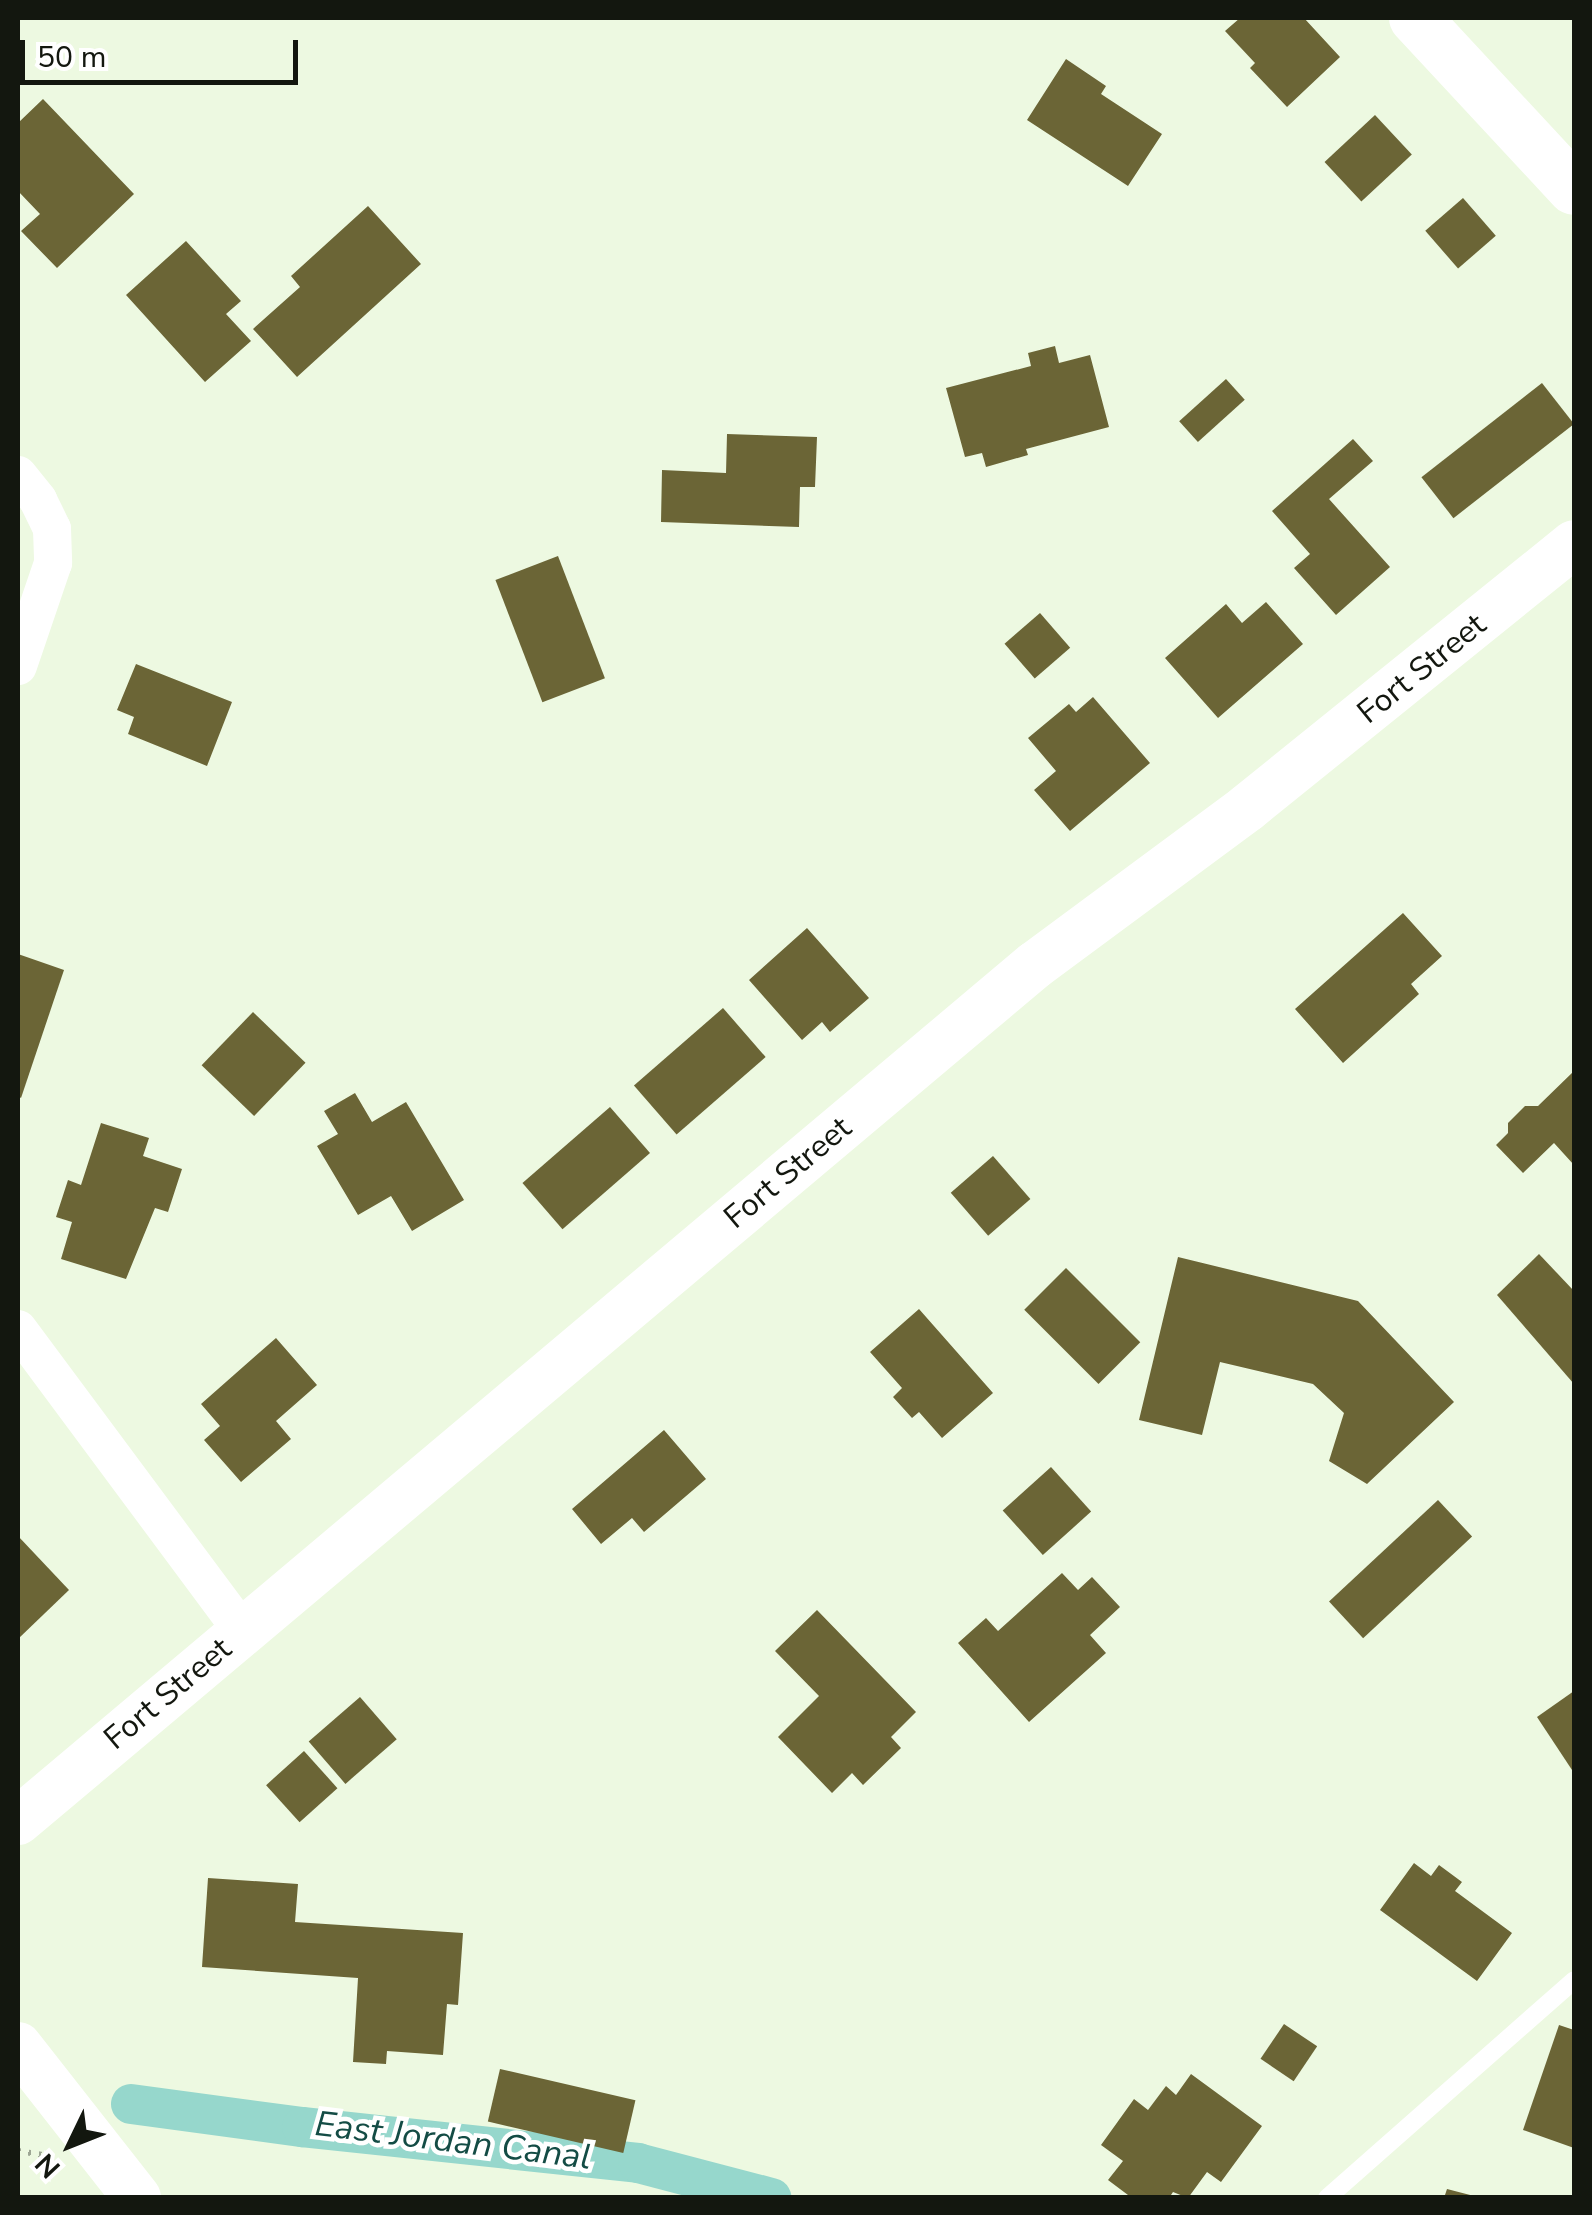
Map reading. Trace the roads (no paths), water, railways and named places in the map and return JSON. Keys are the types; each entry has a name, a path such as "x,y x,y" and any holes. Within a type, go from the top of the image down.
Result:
{"main road":[{"path":"1414,18 1574,189"}],"street":[{"path":"18,475 38,500 52,530 53,562 18,666"},
{"name":"Fort Street","path":"18,1821 1035,965 1247,808 1574,544"},
{"path":"18,1328 242,1631"},
{"path":"18,2046 136,2198"}],"lane":[{"path":"1327,2198 1574,1980"}],"waterway":[{"name":"East Jordan Canal","path":"131,2104 302,2127 638,2163 771,2198"}]}
